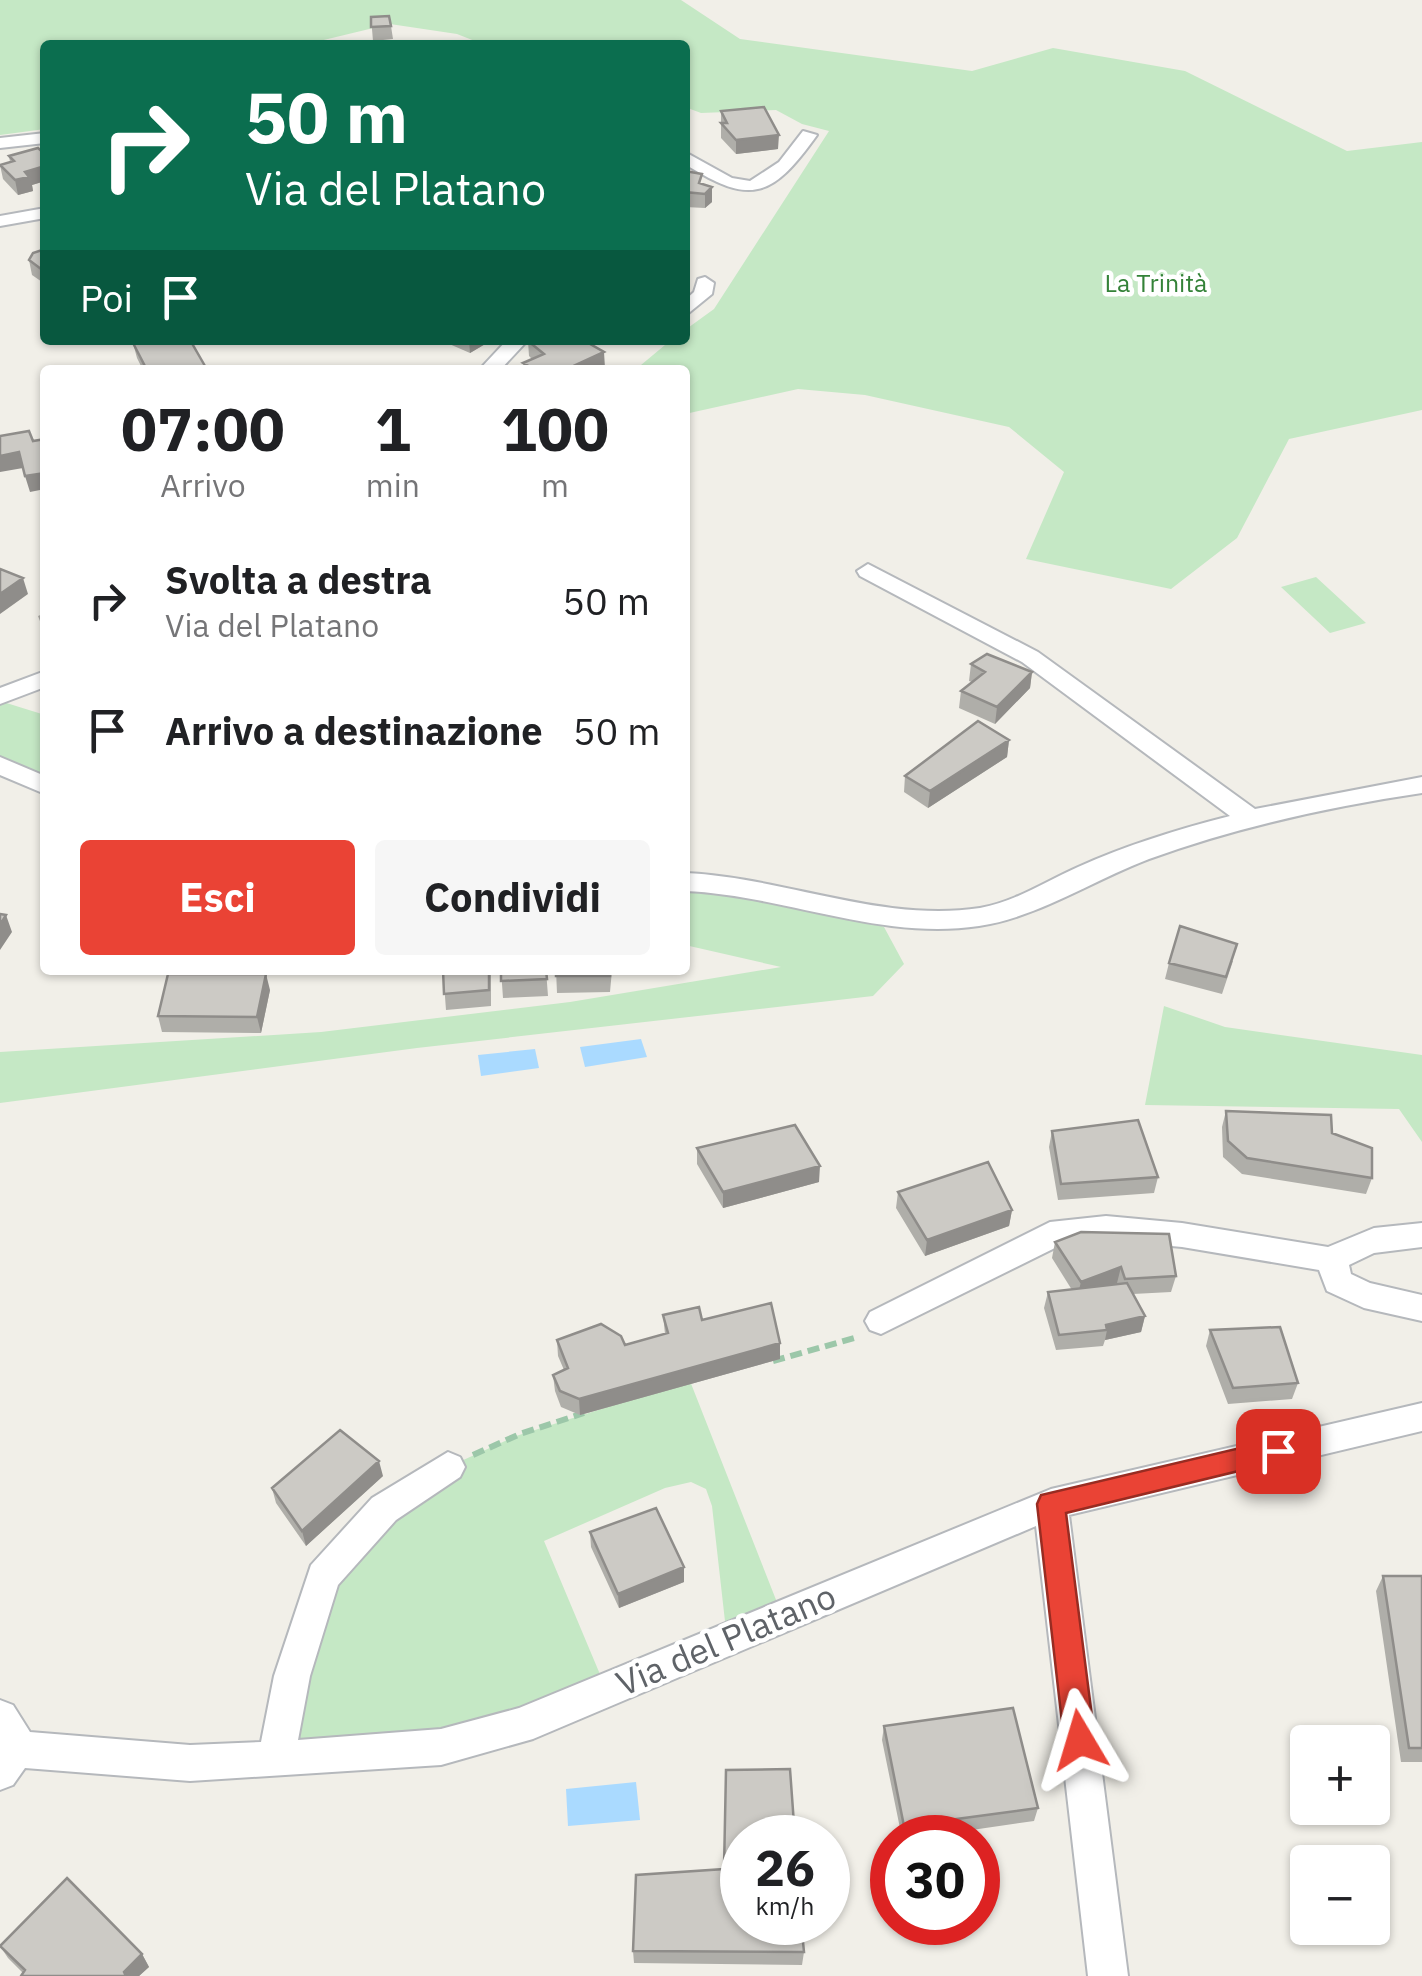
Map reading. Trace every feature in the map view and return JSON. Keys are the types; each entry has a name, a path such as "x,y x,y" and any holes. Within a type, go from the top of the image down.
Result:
{"street":[{"path":"690,160 732,184 763,182 780,173 809,135"},
{"path":"0,143 40,139"},
{"path":"0,221 40,214"},
{"path":"690,306 703,294 704,283"},
{"path":"495,365 513,345"},
{"path":"868,571 1030,657 1252,819"},
{"path":"0,696 40,680"},
{"path":"0,765 40,784"},
{"path":"690,882 784,891 892,916 974,918 1022,908 1102,867 1316,800 1422,785"},
{"path":"881,1321 1062,1231 1106,1228 1182,1235 1332,1260 1364,1241 1422,1235"},
{"path":"1332,1260 1338,1282 1364,1295 1422,1308"},
{"name":"Via del Platano","path":"5,1746 190,1763 441,1746 520,1726 1051,1504 1422,1417"},
{"path":"276,1760 292,1676 323,1576 384,1509 448,1467"},
{"path":"1051,1504 1108,1976"}],"path":[{"path":"762,1363 854,1340 881,1321"},
{"path":"448,1467 520,1434 595,1410"}],"green space":[{"name":"La Trinità","path":"0,0 681,0 740,39 972,71 1053,48 1185,71 1347,151 1422,142 1422,410 1289,439 1237,538 1171,589 1026,559 1064,472 1009,427 865,395 798,389 690,413 690,365 641,365 665,345 690,345 690,326 714,309 829,131 802,124 776,110 701,113 690,109 690,40 472,40 390,24 324,40 40,40 40,130 0,135"},
{"path":"1316,577 1366,623 1330,633 1281,587"},
{"path":"0,701 40,713 40,784 0,765"},
{"path":"690,882 784,891 884,927 904,964 873,996 417,1048 0,1103 0,1052 321,1032 570,1002 781,967 690,946"},
{"path":"1164,1006 1225,1027 1422,1055 1422,1142 1399,1109 1145,1105"},
{"path":"690,1381 782,1615 727,1639 712,1506 706,1489 691,1482 665,1488 544,1541 607,1691 520,1726 276,1760 323,1576 448,1467 516,1436"}],"water":[{"path":"641,1039 647,1057 585,1067 580,1047"},
{"path":"535,1049 539,1068 481,1076 478,1055"},
{"path":"636,1782 640,1820 568,1826 566,1789"}],"building":[{"path":"389,16 391,26 371,27 371,17"},
{"path":"764,107 779,135 736,140 721,123 727,123 721,111"},
{"path":"38,148 40,168 25,172 29,177 15,180 0,165 14,161 9,156"},
{"path":"690,172 702,174 699,183 712,187 705,194 690,192"},
{"path":"40,251 40,268 29,260"},
{"path":"134,345 193,345 204,365 144,365"},
{"path":"533,345 592,345 604,352 576,365 523,363 544,354"},
{"path":"29,431 33,441 40,440 40,474 25,476 19,452 0,456 0,436"},
{"path":"0,569 23,578 0,594"},
{"path":"987,654 1032,672 997,707 961,691 985,672 971,664"},
{"path":"978,721 1009,740 930,791 905,776"},
{"path":"1180,926 1237,944 1226,977 1169,963"},
{"path":"168,975 266,975 257,1017 158,1016"},
{"path":"443,975 489,975 489,990 444,994"},
{"path":"501,975 547,975 547,979 501,981"},
{"path":"1226,1111 1331,1115 1332,1133 1372,1148 1372,1178 1247,1158 1228,1141"},
{"path":"1138,1120 1158,1177 1061,1184 1052,1131"},
{"path":"795,1125 820,1166 723,1192 697,1148"},
{"path":"988,1162 1012,1210 927,1240 898,1192"},
{"path":"1081,1232 1169,1234 1176,1276 1125,1279 1121,1267 1081,1282 1055,1242"},
{"path":"1127,1283 1145,1316 1106,1325 1107,1330 1059,1335 1048,1292"},
{"path":"771,1303 780,1343 579,1399 560,1391 553,1375 568,1368 557,1340 601,1324 621,1336 625,1345 668,1333 663,1315 699,1307 702,1320"},
{"path":"1280,1327 1298,1383 1233,1388 1210,1330"},
{"path":"340,1430 379,1461 302,1531 272,1488"},
{"path":"656,1508 684,1567 618,1594 590,1532"},
{"path":"1383,1576 1422,1576 1422,1748 1409,1748"},
{"path":"1013,1708 1038,1808 986,1815 902,1815 884,1726"},
{"path":"790,1769 793,1815 725,1815 726,1770"},
{"path":"720,1869 720,1945 803,1945 804,1952 633,1951 636,1875"},
{"path":"67,1878 142,1954 124,1972 126,1976 21,1976 25,1970 0,1946"}],"route":[{"path":"1080,1740 1051,1504 1278,1451"}]}
